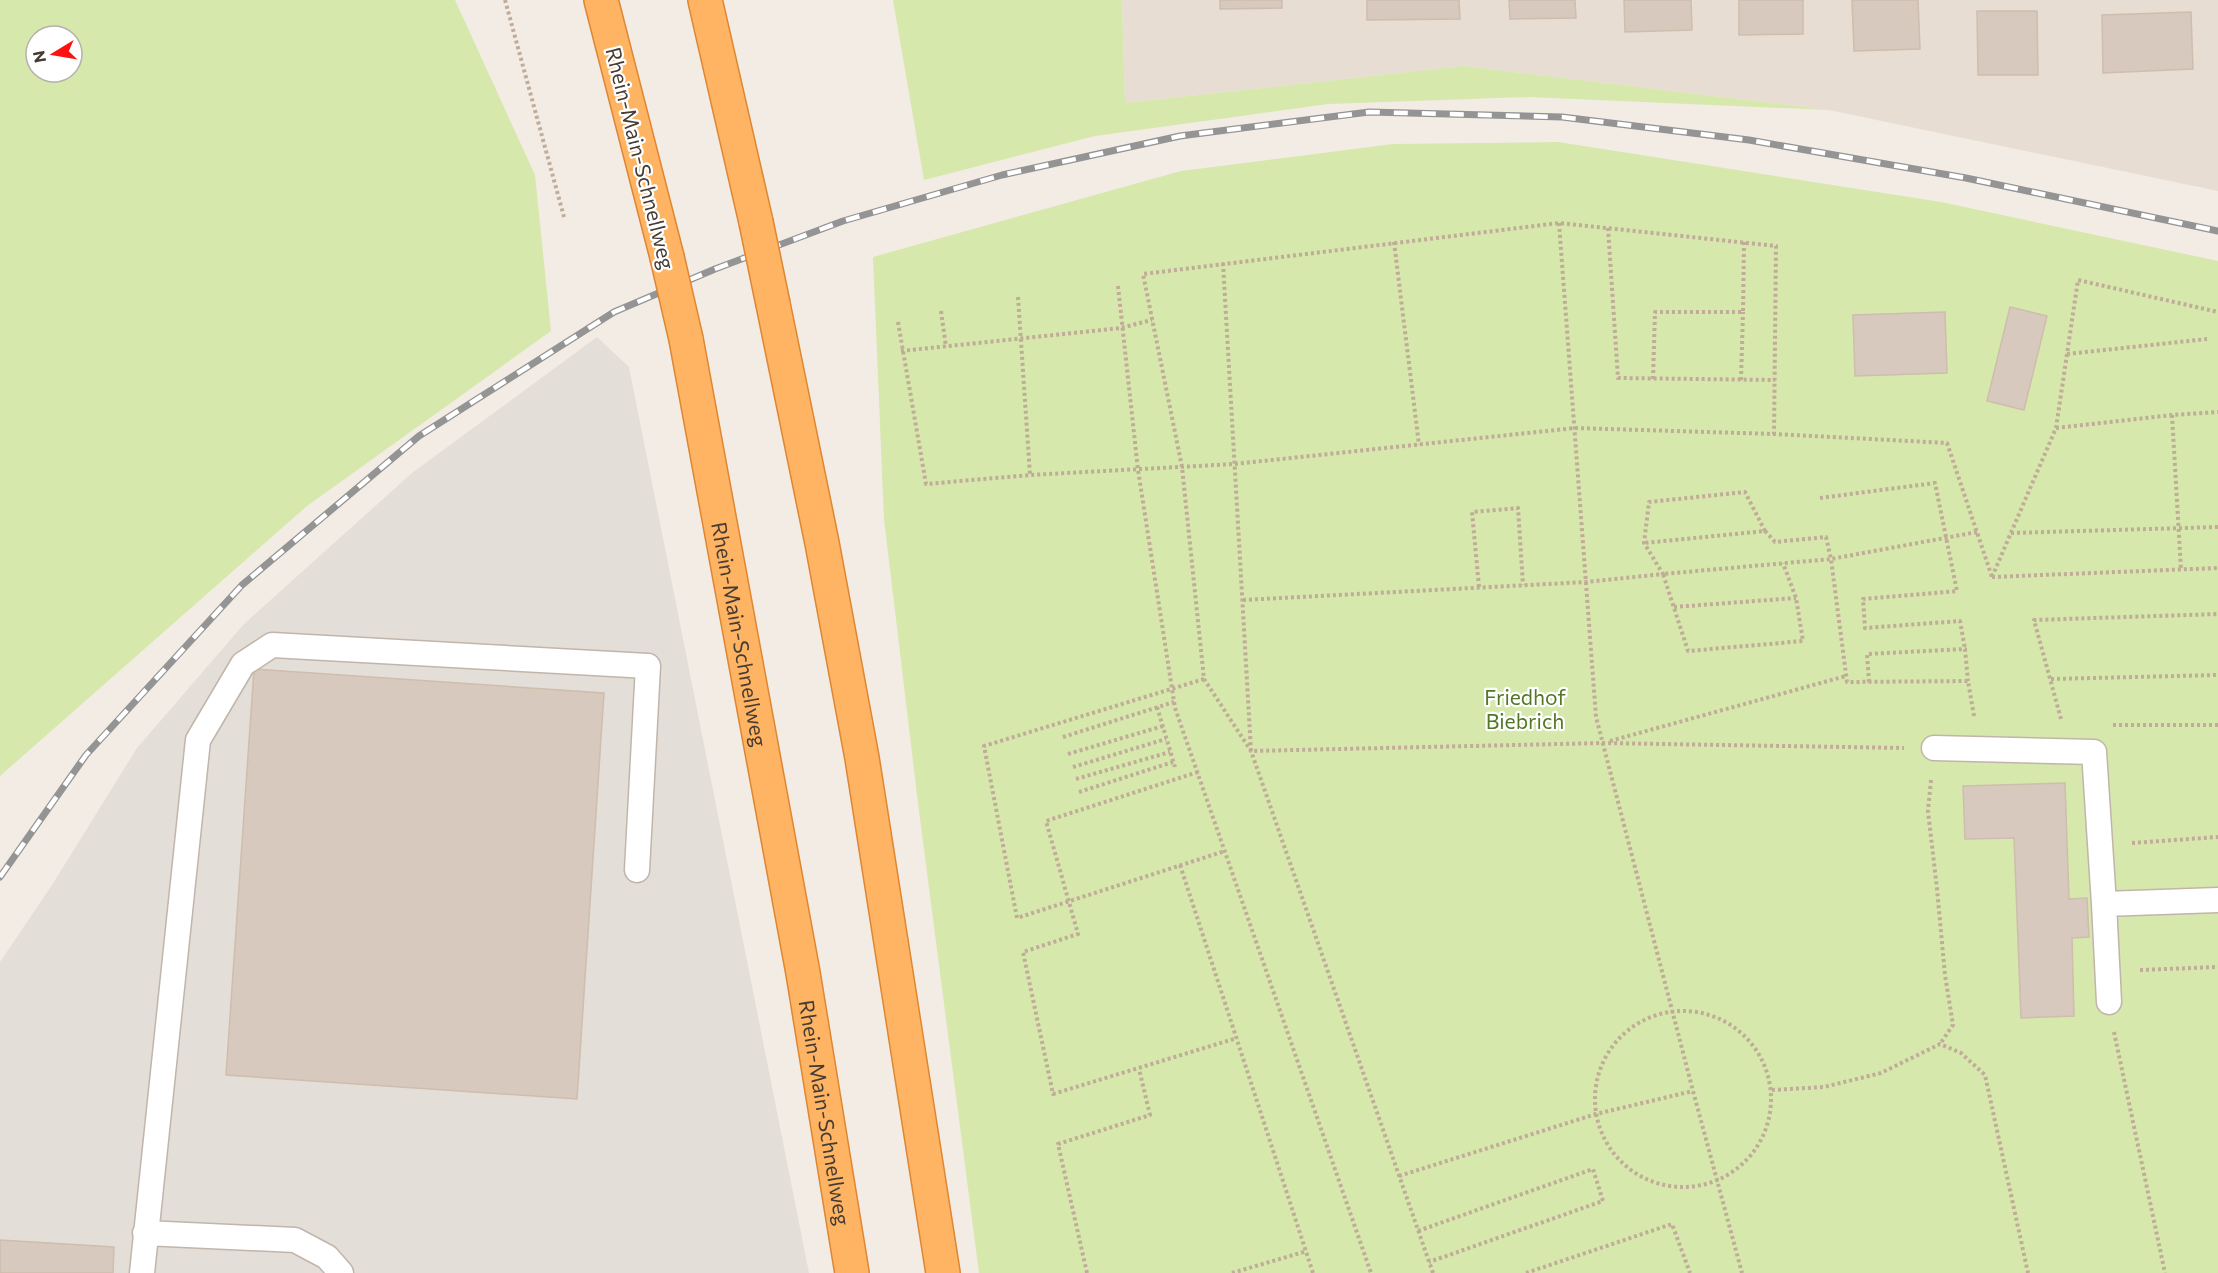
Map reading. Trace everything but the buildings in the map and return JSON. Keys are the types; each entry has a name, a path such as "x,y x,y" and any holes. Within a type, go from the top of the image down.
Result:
{"highway":[{"path":"705,0 756,222 822,543 862,758 943,1273"},
{"name":"Rhein-Main-Schnellweg","path":"603,7 686,339 804,973 852,1273"}],"lane":[{"path":"142,1273 198,740 243,664 272,645 648,666 637,870"},
{"path":"1934,748 2094,752 2102,845 2109,1002"},
{"path":"2104,904 2218,900"},
{"path":"145,1233 295,1240 327,1257 341,1273"}],"path":[{"path":"505,0 564,217"},
{"path":"1559,223 1596,717 1742,1273"},
{"path":"1433,1273 1251,751 1204,679 1182,467 1143,274 1559,223 1776,246 1774,434"},
{"path":"1608,228 1618,378 1774,380"},
{"path":"1394,242 1419,445"},
{"path":"1740,380 1744,243"},
{"path":"1222,263 1251,751"},
{"path":"1992,577 2056,428 2078,280 2218,312"},
{"path":"1118,286 1137,470 1174,702 1371,1273"},
{"path":"1018,297 1030,475"},
{"path":"941,311 946,347"},
{"path":"1653,379 1655,312 1743,312"},
{"path":"901,351 1121,328 1152,320"},
{"path":"898,322 901,351 926,483 1234,464 1575,428 1774,434 1947,443 1992,577"},
{"path":"2067,354 2207,339"},
{"path":"2056,428 2218,412"},
{"path":"2172,415 2181,570"},
{"path":"1820,498 1935,483 1957,591 1863,599 1866,628 1960,621 1980,749"},
{"path":"1783,563 1796,598 1803,641 1688,651 1663,574 1644,543 1649,502 1745,492 1765,531 1775,542 1826,537 1831,559 1846,682 1968,681"},
{"path":"1479,587 1472,512 1518,508 1523,585"},
{"path":"2011,533 2218,527"},
{"path":"1644,543 1765,531"},
{"path":"1243,600 1586,582 1831,559 1977,532"},
{"path":"1992,577 2218,568"},
{"path":"1674,607 1796,598"},
{"path":"2069,752 2034,620 2218,614"},
{"path":"1869,682 1867,654 1965,649"},
{"path":"2051,679 2218,675"},
{"path":"1603,743 1846,676"},
{"path":"1204,679 984,746 1017,918 1225,851"},
{"path":"1063,737 1174,702"},
{"path":"1079,792 1174,765 1157,707"},
{"path":"2094,752 2112,724 2218,724"},
{"path":"1068,754 1163,726"},
{"path":"1072,766 1166,739"},
{"path":"1251,751 1603,743 1934,748 1928,811 1945,975 1953,1025 1940,1044 1881,1073 1824,1087 1772,1090"},
{"path":"1076,779 1170,752"},
{"path":"1198,772 1046,821 1078,934 1023,952 1053,1094 1237,1038"},
{"path":"2102,845 2218,837"},
{"path":"1180,865 1313,1273"},
{"path":"2107,971 2218,967"},
{"path":"2109,1002 2121,1071 2165,1273"},
{"path":"1673,1010 1701,1011 1727,1021 1749,1039 1765,1062 1772,1090 1770,1118 1760,1144 1742,1166 1718,1180 1692,1187 1666,1186 1641,1177 1620,1161 1604,1140 1596,1114 1595,1085 1604,1058 1622,1034 1637,1023 1645,1018 1673,1010"},
{"path":"1940,1044 1961,1053 1985,1075 2028,1273"},
{"path":"1087,1273 1058,1144 1150,1115 1139,1069"},
{"path":"1399,1176 1596,1114 1693,1090"},
{"path":"1418,1231 1593,1169 1603,1201 1429,1262"},
{"path":"1526,1273 1672,1224 1690,1273"},
{"path":"1232,1273 1307,1251"}],"shaded area":[{"path":"1122,0 2218,0 2218,191 1829,110 1463,66 1125,103"},
{"path":"597,337 629,367 809,1273 0,1273 0,962 52,885 137,748 244,624 412,473"}],"green space":[{"path":"0,0 455,0 535,175 551,331 307,506 0,776"},
{"path":"893,0 1122,0 1125,103 1463,66 1829,110 1529,97 1328,104 1095,136 924,180"},
{"name":"Friedhof Biebrich","path":"1558,142 1941,202 2218,261 2218,1273 979,1273 884,519 873,257 1181,171 1393,144"}],"railway":[{"path":"0,877 86,755 242,585 419,436 614,312 715,269 843,221 1002,175 1180,136 1369,112 1562,117 1749,140 1966,178 2218,231"}]}
